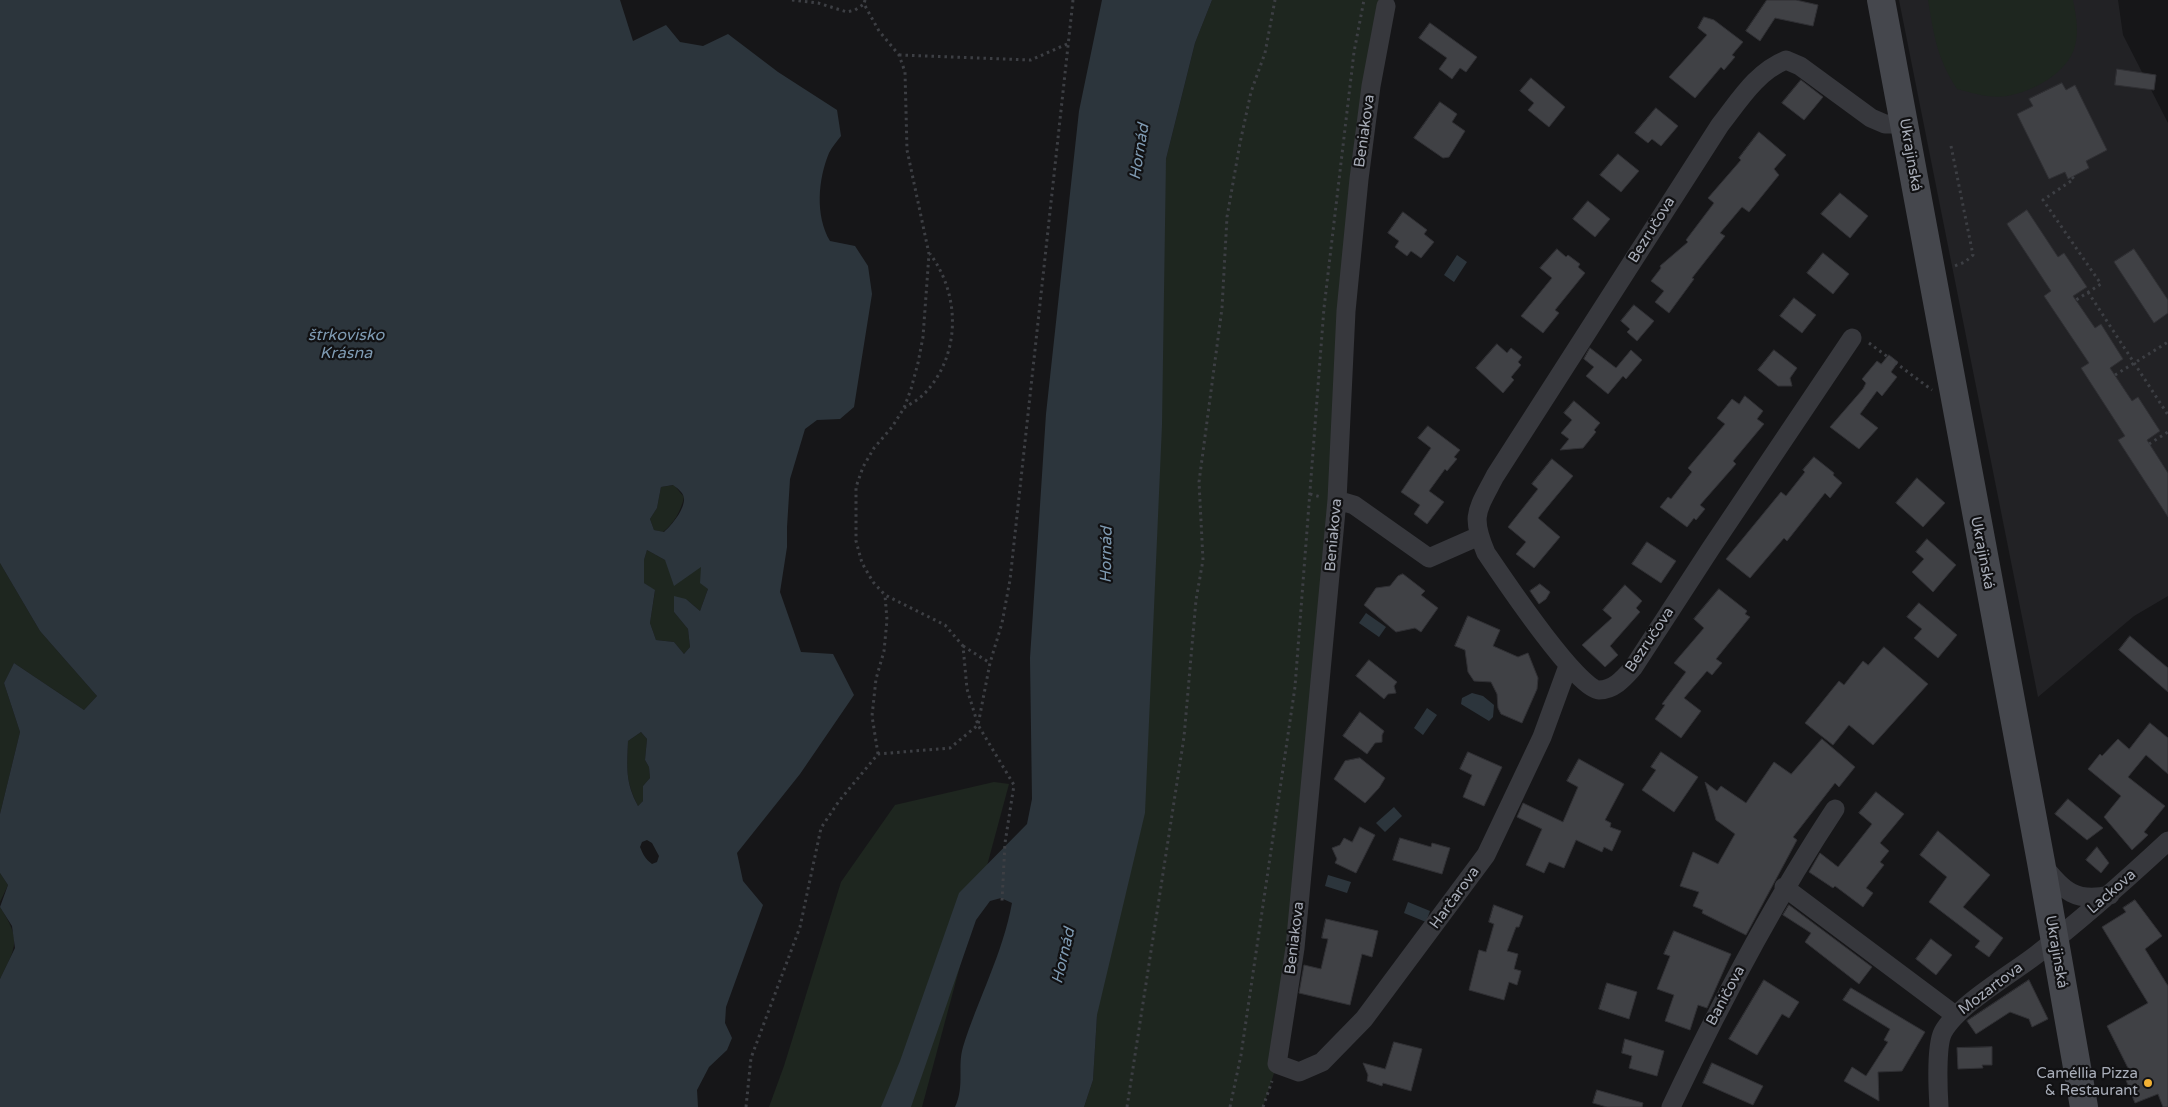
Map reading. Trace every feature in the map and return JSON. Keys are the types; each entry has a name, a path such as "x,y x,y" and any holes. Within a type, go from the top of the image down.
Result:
{"main road":[{"name":"Ukrajinská","path":"1881,0 2041,862 2084,1107"}],"street":[{"name":"Beniakova","path":"1278,1064 1295,948 1337,500 1346,311 1358,189 1371,86 1386,6"},
{"name":"Bezručova","path":"1852,338 1633,668 1622,681 1610,688 1598,690 1589,687 1568,666 1486,553 1475,519 1479,506 1495,476 1714,133 1758,76 1786,60 1800,66 1871,118 1885,124 1904,124"},
{"path":"1337,500 1354,504 1429,558 1479,536"},
{"name":"Harčarova","path":"1278,1064 1299,1072 1322,1062 1364,1019 1438,922 1486,855 1542,737 1568,666"},
{"name":"Baničova","path":"1671,1107 1716,1014 1784,888 1835,809"},
{"name":"Lackova","path":"2054,940 2111,894 2168,841"},
{"path":"2041,862 2056,881 2070,893 2081,897 2095,898 2111,894"},
{"path":"1784,888 1955,1015"},
{"name":"Mozartova","path":"1939,1107 1937,1074 1942,1034 1955,1015 2054,940"}],"path":[{"path":"792,0 818,3 847,12 855,10 864,2 880,31 899,55 905,72 907,94 905,122 907,150 930,254 923,337 912,389 904,408 892,428 874,448 862,467 856,487 856,541 862,563 873,582 885,594 945,625 963,646 990,663"},
{"path":"746,1107 751,1058 800,927 821,828 838,801 878,754 950,748 978,725 990,663 1002,623 1010,580 1073,0"},
{"path":"1127,1107 1184,737 1196,600 1203,560 1199,482 1222,308 1227,216 1251,92 1265,53 1275,0"},
{"path":"1230,1107 1241,1055 1295,687 1324,308 1354,52 1364,0"},
{"path":"899,55 1031,60 1067,44"},
{"path":"1931,271 1958,266 1973,255 1951,146"},
{"path":"2072,177 2074,179 2043,200 2101,284 2076,300"},
{"path":"904,408 923,395 934,381 944,365 950,346 953,323 950,294 938,264 930,254"},
{"path":"2088,292 2168,415"},
{"path":"1852,338 1863,339 1930,390 1952,388"},
{"path":"2115,375 2168,342"},
{"path":"2149,444 2168,432"},
{"path":"878,754 872,716 876,679 884,651 887,620 885,594"},
{"path":"963,646 967,689 978,725 1014,785 1005,843 1002,901"},
{"path":"1263,1107 1278,1064"}],"shaded area":[{"path":"1212,0 1386,0 1371,86 1277,1064 1263,1107 1084,1107 1093,1080 1166,159 1195,43"},
{"path":"1899,0 2118,0 2123,35 2168,123 2168,596 2134,616 2038,697"},
{"path":"1928,0 2073,0 2077,29 2075,46 2065,65 2057,73 2038,86 2017,94 1994,97 1957,89 1941,57"},
{"path":"674,485 684,497 679,512 671,525 663,532 654,530 650,519 657,508 661,487"},
{"path":"647,550 665,560 701,567 708,589 700,611 686,599 674,612 688,629 690,647 684,654 674,642 656,640 650,623 655,591 644,583 644,560"},
{"path":"0,563 40,631 97,696 84,710 14,663 4,683 20,732 0,814"},
{"path":"641,732 647,739 645,760 649,767 650,778 643,786 643,801 638,806 629,781 627,759 628,741"},
{"path":"994,782 1009,784 922,1107 769,1107 784,1066 841,882 895,805"},
{"path":"0,873 8,885 0,902"},
{"path":"0,907 11,927 14,943 10,958 0,979"}],"water":[{"name":"štrkovisko Krásna","path":"0,0 620,0 633,41 666,25 680,42 703,46 728,34 778,72 837,110 841,136 829,153 822,174 820,209 822,220 830,241 855,246 868,266 872,294 854,407 840,419 817,420 805,429 790,479 787,547 780,592 801,652 833,654 854,695 800,774 737,853 743,881 763,905 726,1007 725,1023 732,1038 727,1050 709,1067 697,1090 698,1107 0,1107 0,979 15,948 12,926 0,907 8,885 0,873 0,814 20,732 4,683 14,663 84,710 97,696 40,631 0,563","holes":["673,485 681,492 684,498 680,512 664,532 654,530 650,519 657,508 661,487","647,550 665,560 674,586 701,567 700,583 708,589 700,611 686,599 674,596 674,612 688,629 690,647 684,654 674,642 656,640 650,623 655,590 644,583 644,560","641,732 647,739 645,760 649,767 650,778 643,786 643,801 638,806 629,782 627,767 628,741","647,840 652,843 659,856 657,862 652,864 646,858 640,847 642,842"]},
{"name":"Hornád","path":"1102,0 1212,0 1195,43 1166,159 1162,425 1145,813 1097,1015 1093,1080 1084,1107 955,1107 960,1091 961,1054 963,1047 1008,922 1012,903 1001,898 990,901 976,920 911,1107 881,1107 900,1061 959,893 1027,824 1032,799 1030,658 1046,414 1079,111"},
{"path":"1457,255 1467,262 1454,282 1444,275"},
{"path":"1366,613 1386,627 1379,637 1359,623"},
{"path":"1472,693 1483,696 1494,705 1493,717 1489,721 1461,704 1462,698"},
{"path":"1427,708 1437,715 1423,735 1414,728"},
{"path":"1394,807 1402,816 1385,832 1376,823"},
{"path":"1328,875 1351,882 1347,893 1325,886"},
{"path":"1408,902 1430,911 1426,922 1404,913"}],"building":[{"path":"1767,0 1796,0 1818,5 1813,26 1775,18 1760,41 1746,31"},
{"path":"1704,17 1714,20 1743,42 1732,55 1735,57 1724,70 1721,67 1695,98 1669,77 1707,35 1698,28"},
{"path":"1430,23 1477,57 1466,72 1460,68 1452,79 1439,69 1447,58 1419,38"},
{"path":"2117,69 2156,75 2154,90 2115,85"},
{"path":"1531,78 1565,107 1549,127 1528,110 1534,103 1520,91"},
{"path":"1801,80 1823,97 1804,120 1782,103"},
{"path":"2062,83 2066,90 2075,85 2107,150 2086,161 2089,168 2068,179 2065,172 2049,179 2017,114 2033,106 2029,99"},
{"path":"1440,102 1457,114 1452,122 1465,131 1449,157 1443,158 1414,138"},
{"path":"1656,108 1678,126 1661,146 1652,139 1648,143 1635,133"},
{"path":"1759,132 1786,155 1774,169 1779,175 1749,212 1742,207 1720,233 1725,236 1692,278 1694,279 1669,313 1655,302 1664,291 1651,281 1661,268 1660,266 1688,242 1686,240 1714,203 1708,198 1741,160 1739,158"},
{"path":"1618,154 1639,171 1621,192 1600,175"},
{"path":"1840,193 1868,216 1850,238 1821,214"},
{"path":"1588,201 1610,219 1595,237 1573,219"},
{"path":"2027,210 2058,257 2064,253 2087,287 2073,296 2095,328 2101,324 2123,359 2110,368 2132,401 2138,397 2160,431 2147,440 2168,473 2168,517 2118,440 2125,436 2081,368 2089,363 2044,296 2051,291 2007,224"},
{"path":"1403,212 1427,230 1424,234 1434,242 1421,258 1411,251 1407,256 1395,247 1399,241 1388,233"},
{"path":"1557,249 1566,257 1568,255 1580,264 1578,267 1585,273 1555,310 1559,313 1543,333 1521,316 1552,278 1540,268"},
{"path":"2134,249 2168,300 2168,313 2154,323 2114,262"},
{"path":"1823,253 1849,274 1833,294 1807,273"},
{"path":"1794,298 1816,315 1802,333 1780,316"},
{"path":"1634,305 1654,321 1637,341 1627,332 1630,329 1621,321"},
{"path":"1497,344 1507,353 1511,348 1522,357 1518,362 1521,365 1511,377 1514,380 1503,393 1476,368"},
{"path":"1590,348 1616,368 1631,350 1642,360 1626,379 1623,376 1608,394 1586,376 1594,367 1584,359"},
{"path":"1774,350 1797,368 1790,378 1792,386 1778,386 1758,370"},
{"path":"1889,355 1898,362 1891,372 1897,377 1882,396 1877,391 1860,414 1878,428 1859,449 1830,427 1863,389 1866,383 1862,379 1877,361 1881,364"},
{"path":"1745,396 1763,411 1757,419 1764,424 1733,461 1736,464 1700,505 1705,509 1687,527 1660,507 1668,497 1671,499 1692,472 1688,468 1725,424 1717,418 1732,399 1739,404"},
{"path":"1574,401 1600,423 1594,430 1596,432 1583,448 1560,450 1569,439 1561,433 1572,420 1564,413"},
{"path":"1428,426 1460,450 1454,457 1457,459 1447,471 1445,469 1429,491 1444,502 1427,524 1414,514 1420,505 1401,492 1431,448 1418,438"},
{"path":"1814,457 1834,473 1833,475 1842,483 1830,498 1825,493 1787,541 1784,538 1750,578 1726,559 1781,492 1786,496"},
{"path":"1552,459 1573,476 1538,518 1560,537 1534,568 1516,554 1526,542 1508,527 1538,489 1532,484"},
{"path":"1917,478 1945,503 1923,527 1896,503"},
{"path":"1927,539 1956,565 1933,592 1912,572 1924,559 1916,552"},
{"path":"1647,542 1676,561 1661,583 1632,564"},
{"path":"1403,574 1425,591 1421,595 1438,608 1421,632 1415,628 1396,632 1364,605 1376,588 1390,586 1398,576"},
{"path":"1540,584 1550,592 1546,599 1539,604 1530,591"},
{"path":"1625,585 1642,601 1636,608 1640,612 1610,646 1618,655 1605,667 1582,645 1612,618 1603,610"},
{"path":"1719,589 1747,611 1745,614 1750,617 1716,659 1722,663 1712,675 1707,671 1684,698 1701,711 1681,738 1655,719 1665,705 1662,704 1686,672 1674,663 1704,628 1694,619"},
{"path":"1919,603 1957,635 1938,658 1914,638 1922,629 1907,617"},
{"path":"1468,616 1500,630 1493,646 1518,657 1528,653 1538,678 1537,689 1522,723 1501,714 1498,708 1497,694 1491,682 1474,681 1468,672 1465,650 1455,646"},
{"path":"2130,636 2168,668 2168,692 2119,650"},
{"path":"1884,647 1928,684 1873,745 1849,725 1833,745 1805,723 1839,681 1844,685 1863,661 1868,665"},
{"path":"1369,660 1397,682 1394,686 1396,693 1388,694 1384,699 1356,676"},
{"path":"1360,712 1384,731 1382,742 1375,743 1367,754 1343,736"},
{"path":"2150,723 2168,738 2168,774 2146,755 2128,777 2165,806 2144,832 2148,835 2132,850 2104,817 2121,796 2088,769 2100,754 2102,756 2118,739 2129,749"},
{"path":"1822,739 1855,767 1839,787 1835,783 1793,837 1797,840 1746,935 1702,913 1703,910 1693,906 1699,892 1680,886 1693,852 1718,864 1735,834 1716,820 1705,782 1717,791 1721,786 1746,803 1774,762 1791,774"},
{"path":"1468,752 1502,767 1484,806 1463,797 1472,775 1460,769"},
{"path":"1661,752 1698,777 1674,812 1642,790 1656,770 1651,767"},
{"path":"1360,758 1385,778 1379,788 1365,803 1334,779 1345,761"},
{"path":"1579,759 1624,784 1605,820 1611,823 1610,827 1621,831 1612,851 1604,847 1602,852 1576,840 1564,868 1549,862 1544,873 1526,865 1542,829 1517,817 1523,803 1563,822 1578,787 1567,781"},
{"path":"1876,792 1904,814 1880,843 1889,851 1880,862 1884,865 1866,888 1873,893 1863,907 1835,886 1833,888 1809,872 1820,853 1838,867 1872,824 1859,813"},
{"path":"2068,799 2103,828 2087,840 2055,814"},
{"path":"1360,827 1375,835 1356,873 1335,863 1337,859 1332,848 1340,845 1344,838 1352,842"},
{"path":"1938,831 1990,875 1963,907 2003,938 1989,957 1975,947 1980,941 1929,902 1947,877 1920,855"},
{"path":"1400,838 1431,847 1432,843 1450,848 1442,874 1393,860"},
{"path":"2097,847 2109,863 2101,873 2086,860"},
{"path":"2135,900 2162,936 2145,949 2168,986 2168,1107 2163,1107 2158,1094 2135,1103 2124,1075 2130,1072 2107,1026 2148,1003 2102,927 2126,912 2123,908"},
{"path":"1494,905 1523,916 1519,927 1516,927 1507,951 1518,954 1514,969 1521,971 1517,985 1509,982 1504,1000 1469,990 1479,950 1486,952 1494,924 1489,922"},
{"path":"1789,905 1872,967 1859,984 1805,942 1811,933 1783,915"},
{"path":"1326,919 1378,931 1372,957 1362,954 1350,1005 1299,993 1304,965 1321,969 1328,939 1322,938"},
{"path":"1674,931 1731,954 1707,1008 1698,1005 1690,1030 1665,1021 1674,995 1657,989 1670,956 1664,954"},
{"path":"1931,939 1952,955 1936,975 1916,959"},
{"path":"1764,980 1799,1002 1789,1018 1782,1014 1757,1055 1729,1039"},
{"path":"2029,980 2048,1019 2032,1027 2029,1019 2010,1012 1976,1034 1967,1021"},
{"path":"1607,983 1637,992 1629,1019 1599,1009"},
{"path":"1851,988 1925,1032 1902,1071 1878,1072 1879,1101 1844,1081 1852,1067 1866,1076 1888,1042 1884,1040 1890,1029 1843,1000"},
{"path":"1625,1039 1664,1051 1657,1076 1629,1068 1632,1056 1622,1053"},
{"path":"1394,1042 1422,1049 1411,1091 1383,1083 1382,1086 1367,1081 1368,1075 1363,1063 1385,1069"},
{"path":"1992,1047 1992,1065 1982,1065 1983,1068 1958,1069 1957,1048"},
{"path":"1712,1063 1763,1086 1753,1105 1703,1083"},
{"path":"1597,1090 1643,1103 1642,1107 1607,1107 1593,1103"}],"place":[{"name":"Caméllia Pizza & Restaurant","path":"2148,1083"}]}
